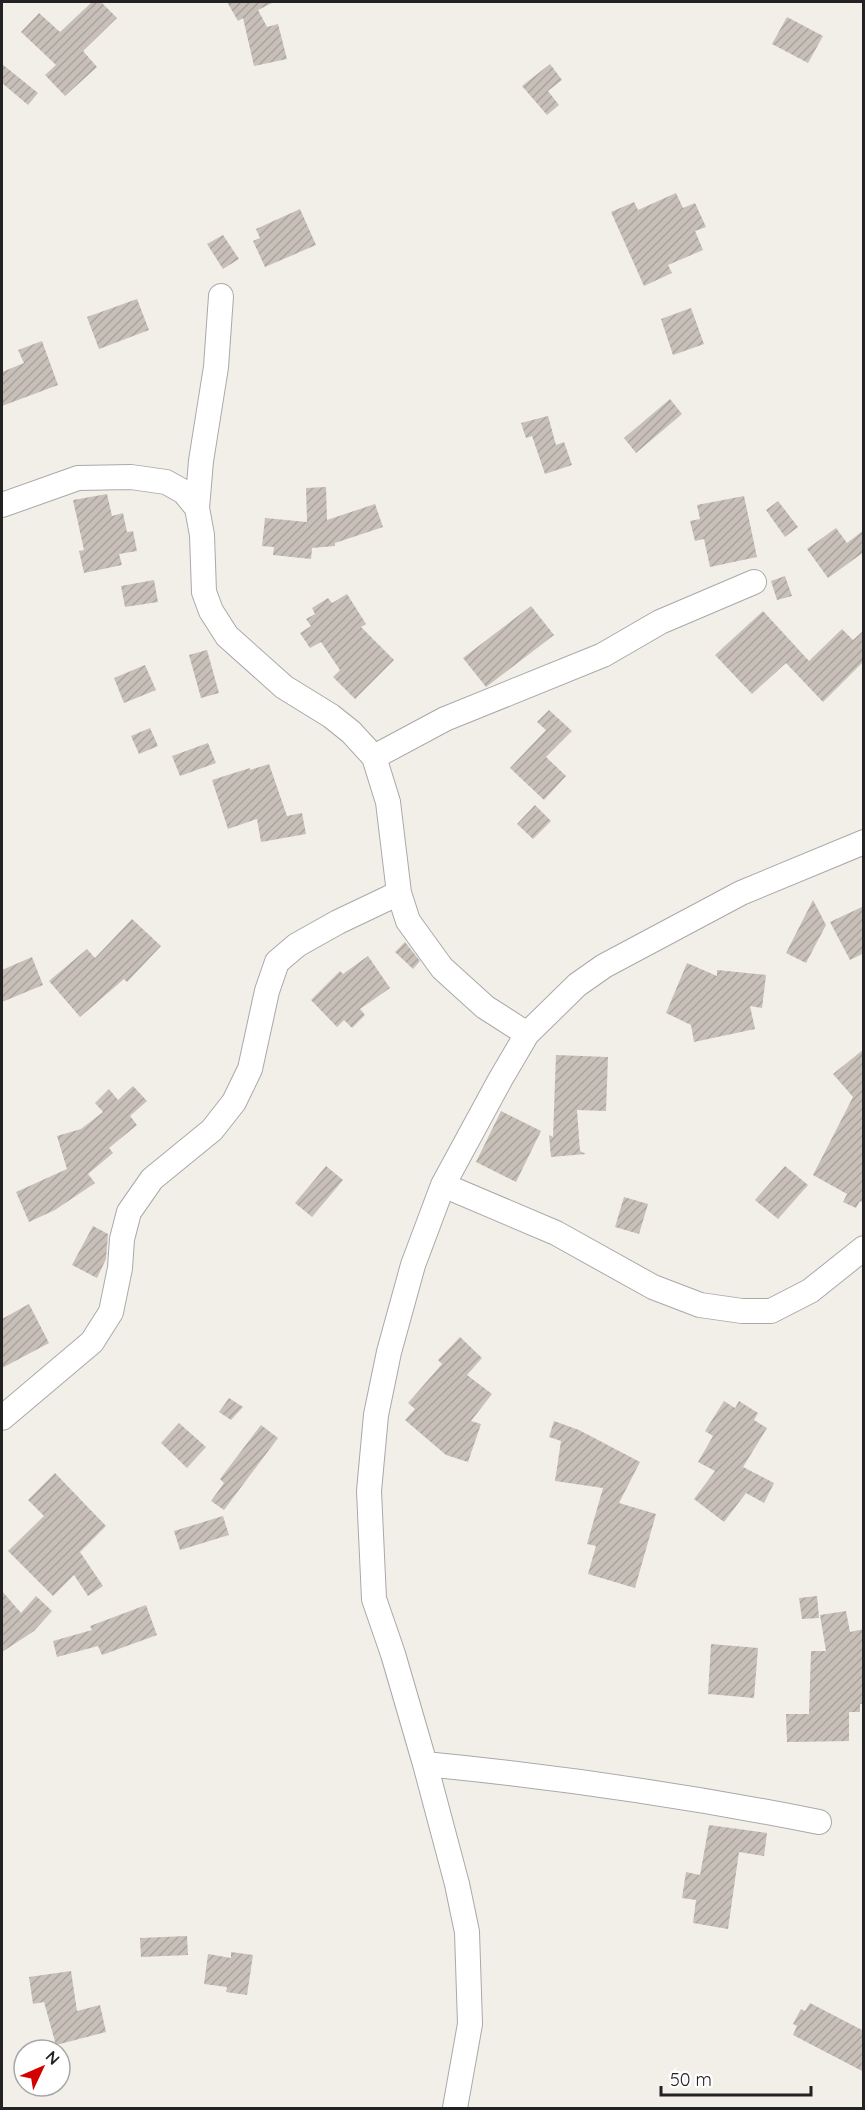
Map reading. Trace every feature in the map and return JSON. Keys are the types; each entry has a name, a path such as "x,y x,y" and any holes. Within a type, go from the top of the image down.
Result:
{"street":[{"path":"221,296 216,367 201,461 197,508 202,535 204,592 211,611 227,636 284,687 331,716 351,732 374,757 388,802 399,893 408,921 442,968 485,1007 527,1034"},
{"path":"2,505 78,478 131,477 166,482 184,492 197,508"},
{"path":"374,757 446,719 603,655 660,622 754,582"},
{"path":"455,2109 470,2024 466,1932 457,1884 425,1764 393,1654 374,1599 369,1491 376,1415 389,1352 413,1265 442,1185 527,1034 578,986 604,966 741,893 864,842"},
{"path":"2,1418 92,1342 111,1312 120,1268 122,1239 129,1212 152,1179 212,1130 234,1102 250,1069 267,991 277,962 297,945 338,922 399,893"},
{"path":"442,1185 556,1233 653,1287 700,1305 731,1310 771,1311 810,1291 864,1248"},
{"path":"425,1764 606,1785 732,1805 819,1822"}],"building":[{"path":"92,2 101,2 117,18 83,51 97,67 65,96 45,75 56,65 21,32 39,13 60,32"},
{"path":"227,2 274,2 258,10 267,27 278,24 287,59 254,66 243,18 238,21"},
{"path":"787,17 823,36 808,63 772,44"},
{"path":"2,64 38,93 28,105 2,83"},
{"path":"550,64 562,80 548,91 559,105 547,115 522,86"},
{"path":"676,193 683,208 695,203 706,227 695,231 703,250 668,265 672,273 644,286 611,212 634,202 638,210"},
{"path":"300,209 316,245 265,267 253,241 260,238 256,229"},
{"path":"223,235 239,259 223,269 207,244"},
{"path":"137,299 149,330 99,349 87,317"},
{"path":"691,308 704,344 673,355 661,319"},
{"path":"42,341 58,385 2,406 2,372 24,363 18,350"},
{"path":"670,399 682,414 636,453 624,438"},
{"path":"548,416 556,445 564,442 572,465 545,474 532,436 526,438 521,423"},
{"path":"326,487 327,520 375,504 383,527 335,543 335,546 312,548 311,559 273,555 274,547 262,546 265,518 307,522 306,488"},
{"path":"107,494 112,516 123,513 127,532 133,531 137,551 119,554 122,565 84,573 79,551 84,550 73,500"},
{"path":"744,496 757,557 710,567 704,539 695,541 690,521 700,519 697,505"},
{"path":"778,501 798,527 785,537 766,510"},
{"path":"836,528 847,543 864,530 864,552 828,578 807,549"},
{"path":"785,576 792,596 777,600 771,581"},
{"path":"154,580 158,602 125,607 121,586"},
{"path":"347,594 366,624 361,627 394,660 355,699 333,677 340,670 321,642 310,648 300,633 311,626 306,619 315,614 312,608 328,598 332,603"},
{"path":"531,606 554,635 486,687 463,658"},
{"path":"763,611 809,661 842,629 853,640 864,630 863,662 823,702 786,663 752,694 715,655"},
{"path":"207,650 219,693 201,698 189,655"},
{"path":"145,665 156,690 124,703 114,678"},
{"path":"549,710 572,731 546,757 566,776 544,800 510,768 546,730 537,722"},
{"path":"150,728 158,746 139,754 131,736"},
{"path":"208,743 216,763 180,776 172,756"},
{"path":"269,764 287,816 302,813 306,834 261,842 257,819 228,829 212,780"},
{"path":"535,805 551,821 533,839 517,824"},
{"path":"813,900 826,925 806,963 786,953"},
{"path":"864,906 864,953 850,960 830,922"},
{"path":"132,919 161,946 127,982 124,979 80,1017 49,981 87,949 95,958"},
{"path":"405,942 420,961 413,969 395,952"},
{"path":"368,956 390,988 360,1009 365,1015 352,1028 344,1020 337,1027 311,1000 340,971 343,974"},
{"path":"32,957 43,985 2,1002 2,970"},
{"path":"687,963 717,976 717,970 766,975 762,1008 750,1006 755,1029 694,1042 691,1025 666,1013"},
{"path":"864,1049 864,1203 860,1201 856,1208 843,1202 847,1194 813,1175 853,1097 833,1074"},
{"path":"556,1055 608,1057 606,1111 577,1110 580,1151 586,1154 551,1157 549,1135 553,1137"},
{"path":"133,1086 147,1101 130,1116 137,1125 109,1148 113,1153 88,1174 95,1183 55,1210 29,1222 16,1192 67,1169 57,1136 81,1129 103,1112 95,1103 109,1089 118,1100"},
{"path":"501,1111 541,1131 516,1182 476,1162"},
{"path":"326,1166 343,1180 312,1217 295,1203"},
{"path":"785,1166 808,1185 778,1219 755,1200"},
{"path":"624,1197 648,1204 639,1234 615,1227"},
{"path":"93,1226 108,1234 106,1259 97,1278 72,1265"},
{"path":"29,1304 49,1343 2,1368 2,1319"},
{"path":"460,1337 482,1358 467,1375 492,1394 471,1421 481,1424 468,1462 446,1455 405,1420 415,1409 408,1403 442,1364 438,1360"},
{"path":"229,1398 243,1407 231,1420 219,1412"},
{"path":"724,1401 735,1408 739,1401 758,1413 754,1420 767,1428 743,1467 774,1483 764,1503 746,1493 724,1522 694,1499 715,1471 698,1462 713,1436 705,1431"},
{"path":"554,1421 579,1430 640,1462 619,1503 656,1514 635,1588 588,1574 596,1546 587,1544 603,1488 555,1481 561,1441 549,1437"},
{"path":"179,1423 206,1447 187,1468 161,1443"},
{"path":"261,1425 278,1438 224,1510 211,1501 224,1483 220,1479"},
{"path":"55,1473 106,1526 80,1552 103,1586 88,1596 74,1575 53,1596 8,1551 44,1516 28,1500"},
{"path":"223,1516 229,1535 180,1550 174,1531"},
{"path":"2,1591 21,1613 36,1596 52,1611 34,1631 2,1652"},
{"path":"817,1596 819,1618 802,1619 799,1598"},
{"path":"146,1605 157,1635 102,1655 98,1646 57,1657 53,1641 92,1630 90,1626"},
{"path":"846,1611 850,1632 864,1629 864,1704 860,1704 860,1712 849,1712 849,1741 787,1742 786,1714 809,1714 811,1651 826,1651 820,1615"},
{"path":"711,1644 758,1648 754,1698 708,1694"},
{"path":"709,1825 767,1833 764,1856 739,1852 728,1929 693,1923 696,1900 682,1898 686,1872 700,1875"},
{"path":"187,1936 188,1955 141,1957 140,1938"},
{"path":"231,1952 253,1955 247,1995 226,1992 227,1987 204,1984 208,1954 231,1958"},
{"path":"71,1971 77,2011 100,2005 106,2032 72,2041 72,2038 54,2038 44,2002 33,2004 29,1977"},
{"path":"810,2003 864,2031 864,2072 793,2035 797,2026 793,2024 801,2009 805,2011"}]}
